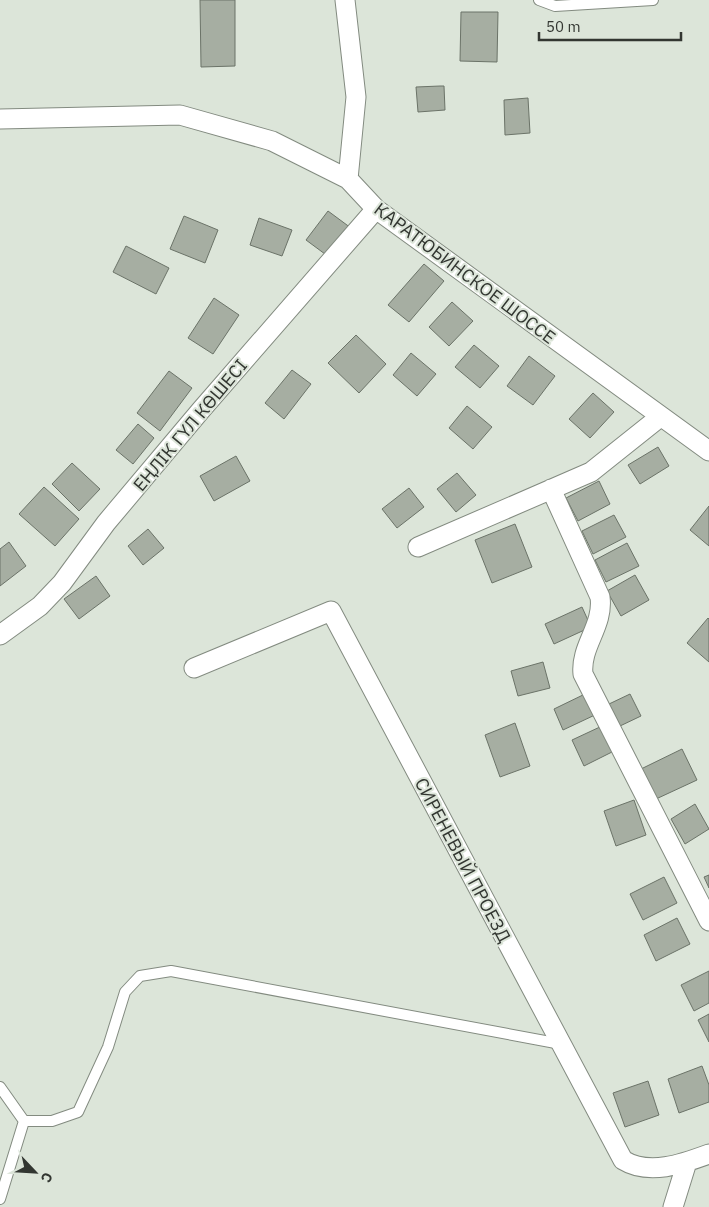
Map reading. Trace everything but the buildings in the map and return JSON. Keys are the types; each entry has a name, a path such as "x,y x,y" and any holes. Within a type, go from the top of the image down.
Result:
{"street":[{"path":"345,0 356,97 348,179"},
{"name":"КАРАТЮБИНСКОЕ ШОССЕ","path":"0,119 180,115 272,140 348,179 376,209 709,451"},
{"name":"ЕҢЛІК ГҮЛ КӨШЕСІ","path":"0,635 40,606 62,583 106,523 201,410 376,209"},
{"path":"418,547 592,472 660,417"},
{"path":"551,489 600,598 602,612 582,662 583,674 709,921"},
{"name":"СИРЕНЕВЫЙ ПРОЕЗД","path":"194,668 331,611 623,1160 634,1167 647,1169 687,1162 709,1154"},
{"path":"673,1207 687,1162"}],"lane":[{"path":"539,0 555,6 653,0"},
{"path":"24,1121 52,1121 78,1112 108,1047 125,992 140,976 171,971 561,1044"},
{"path":"0,1087 24,1121"},
{"path":"0,1199 24,1121"}]}
